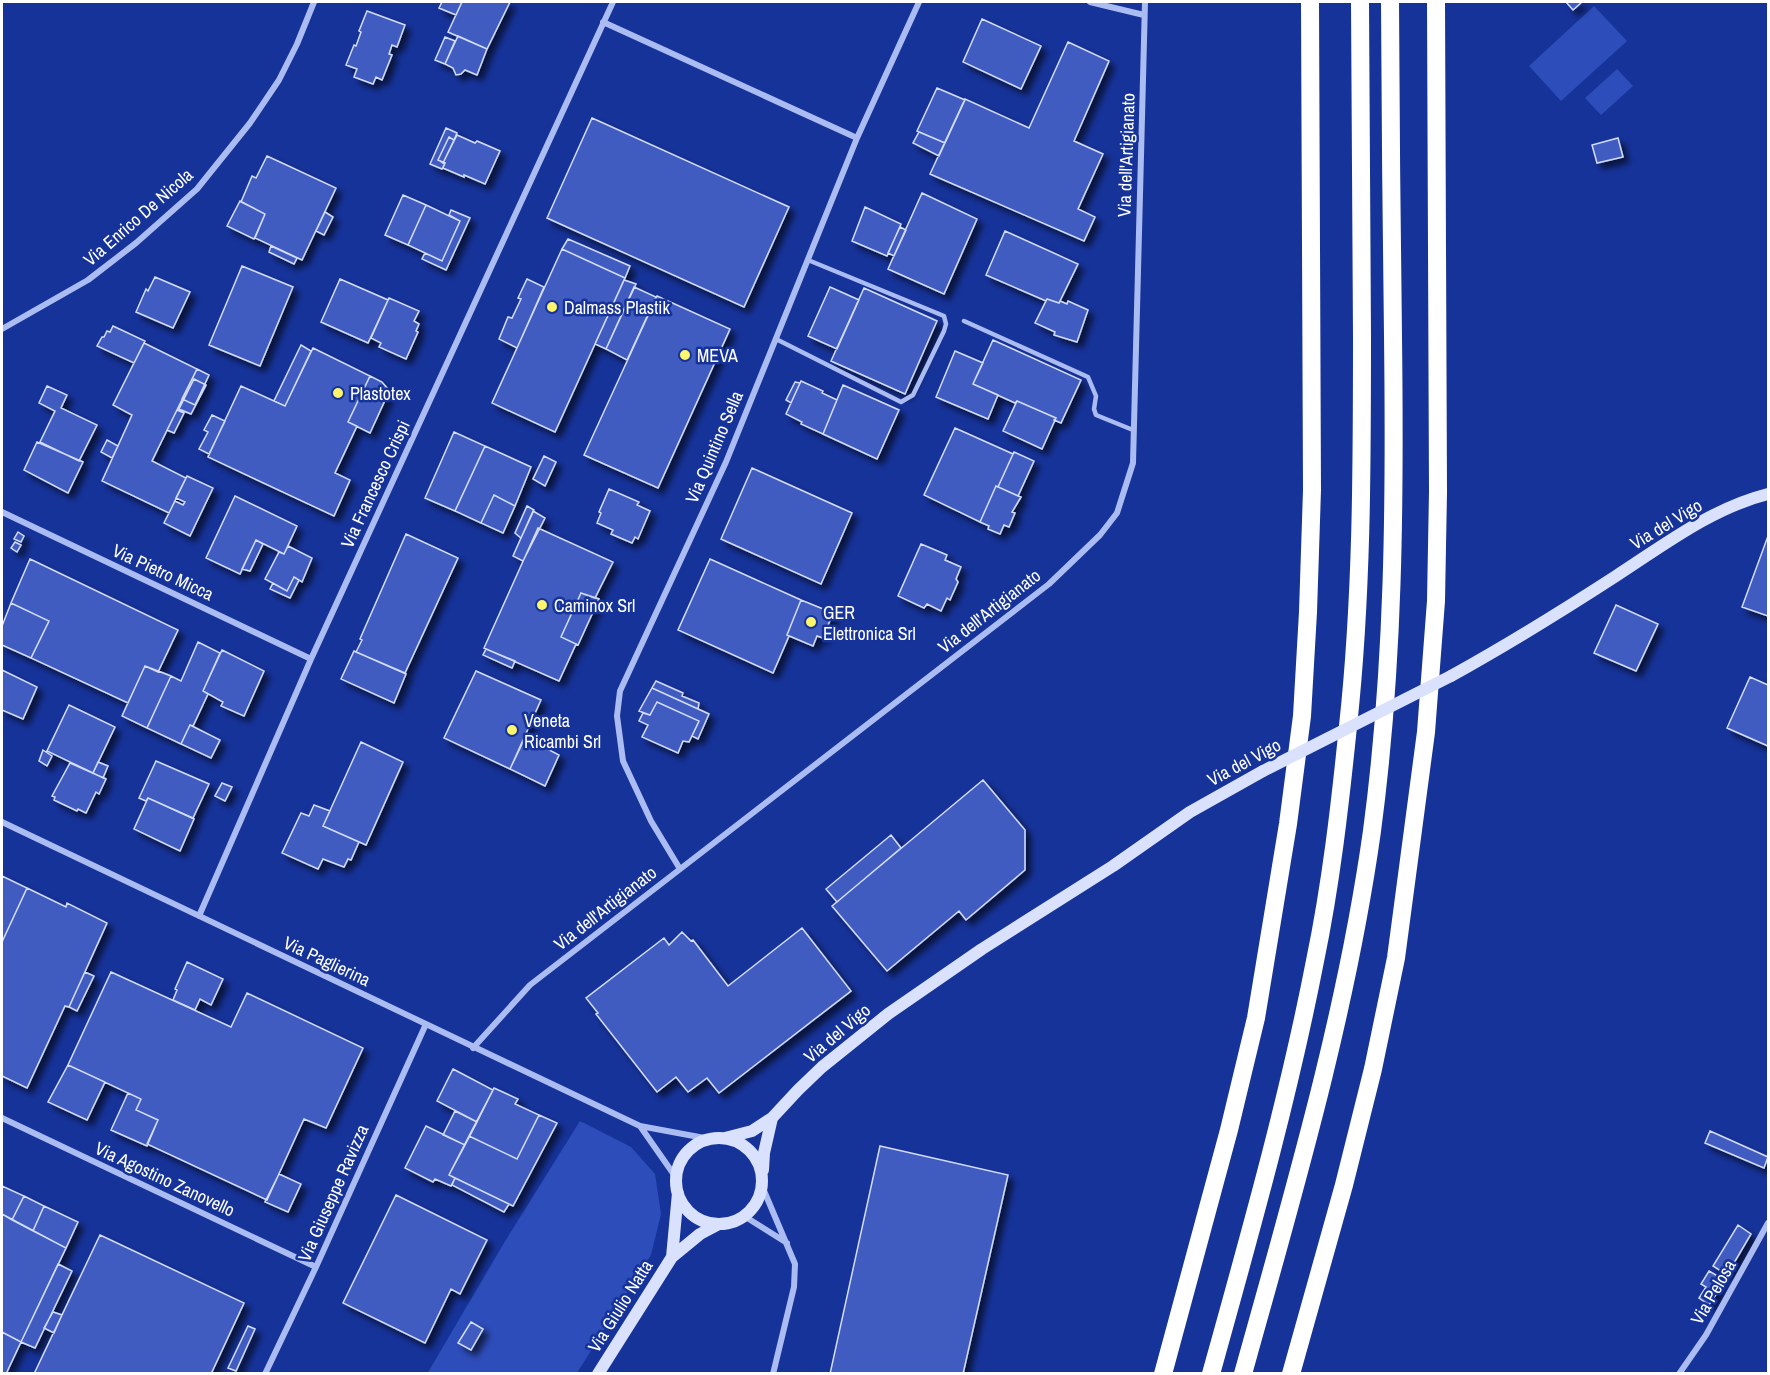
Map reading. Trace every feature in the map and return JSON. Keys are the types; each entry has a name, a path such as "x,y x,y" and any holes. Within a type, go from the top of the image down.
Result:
{"highway":[{"path":"1163,1374 1229,1130 1256,1018 1288,824 1302,716 1312,490 1310,2"},
{"path":"1211,1374 1262,1186 1309,990 1336,829 1348,725 1356,636 1361,509 1360,2"},
{"path":"1243,1374 1311,1132 1336,1028 1359,909 1376,795 1390,649 1394,526 1390,2"},
{"path":"1291,1374 1344,1185 1394,969 1413,843 1426,732 1436,601 1438,492 1436,2"}],"street":[{"name":"Via Enrico De Nicola","path":"2,329 88,280 136,243 197,189 250,123 279,80 315,2"},
{"name":"Via Francesco Crispi","path":"199,916 311,659 613,2"},
{"name":"Via Quintino Sella","path":"680,869 651,821 623,761 617,716 620,691 726,462 858,138 919,2"},
{"path":"1089,2 1144,15"},
{"name":"Via dell'Artigianato","path":"473,1048 530,985 1049,584 1100,535 1117,513 1132,463 1145,2"},
{"path":"603,22 858,138"},
{"name":"Via del Vigo","path":"725,1138 752,1131 772,1118 822,1067 888,1014 982,949 1113,866 1190,812 1263,771 1451,676 1515,640 1698,523 1768,494"},
{"name":"Via Pietro Micca","path":"2,512 311,659"},
{"name":"Via Paglierina","path":"2,822 639,1126 710,1139"},
{"name":"Via Giuseppe Ravizza","path":"266,1374 426,1024"},
{"name":"Via Agostino Zanovello","path":"2,1118 316,1267"},
{"path":"772,1118 764,1153 762,1182 761,1193 754,1207 744,1216 732,1222 719,1224 693,1215 684,1205 678,1193 676,1179 679,1166 686,1154 697,1144 710,1139 725,1138 739,1142 751,1152 759,1164 762,1182 795,1264 794,1287 773,1374"},
{"name":"Via Paglierina","path":"639,1126 676,1179"},
{"name":"Via Giulio Natta","path":"672,1257 678,1193"},
{"path":"744,1216 787,1243"},
{"name":"Via Pelosa","path":"1681,1372 1706,1335 1768,1223"},
{"name":"Via Giulio Natta","path":"598,1374 672,1257 700,1234 719,1224"},
{"path":"1681,1372 1689,1374"}],"lane":[{"path":"776,339 901,402 913,395 944,331 946,324 944,316 808,260"},
{"path":"964,321 1088,377 1096,396 1094,409 1096,415 1133,430"}],"shaded area":[{"path":"1594,6 1627,41 1561,101 1529,66"},
{"path":"1617,69 1633,86 1601,115 1585,98"},
{"path":"580,1121 631,1147 655,1174 661,1214 651,1255 577,1373 427,1374 504,1243"}],"building":[{"path":"442,2 462,2 456,15 439,8"},
{"path":"462,2 510,2 487,49 448,32"},
{"path":"1566,2 1582,2 1573,10"},
{"path":"367,11 405,25 397,47 392,45 389,54 392,55 382,80 376,77 373,84 354,77 357,69 346,65 354,45 356,46"},
{"path":"982,19 1041,46 1021,89 963,62"},
{"path":"458,36 487,49 477,75 465,70 456,75 453,68 445,64"},
{"path":"445,37 455,41 445,64 435,60"},
{"path":"1068,42 1109,61 1074,141 1103,154 1078,209 1095,217 1084,241 930,174 965,99 1029,128"},
{"path":"937,88 965,100 945,143 917,131"},
{"path":"592,118 789,207 744,307 547,218"},
{"path":"446,128 457,133 454,140 449,137 438,160 445,163 442,169 430,164"},
{"path":"919,132 945,143 939,156 913,143"},
{"path":"457,135 500,151 485,184 443,168 445,163 443,163"},
{"path":"449,137 454,140 443,163 438,160"},
{"path":"1618,138 1623,157 1597,163 1592,145"},
{"path":"267,156 336,188 302,260 255,238 265,214 241,202 252,176 256,178"},
{"path":"922,193 977,219 944,294 888,269"},
{"path":"403,195 426,205 408,245 385,235"},
{"path":"240,201 265,214 254,239 227,226"},
{"path":"426,205 460,221 442,261 408,245"},
{"path":"865,207 901,224 887,256 852,241"},
{"path":"451,210 470,218 446,270 422,259 425,253 442,261 460,221 449,215"},
{"path":"325,212 333,217 324,235 316,231"},
{"path":"900,227 906,230 894,256 888,253"},
{"path":"1005,231 1078,264 1059,303 1047,299 1046,301 986,275"},
{"path":"568,239 630,266 625,278 562,249"},
{"path":"271,246 297,258 294,264 269,252"},
{"path":"562,249 625,278 555,432 492,403"},
{"path":"242,266 293,287 260,366 209,345"},
{"path":"155,277 190,292 173,328 136,312 146,289 148,291"},
{"path":"340,279 388,300 368,343 321,322"},
{"path":"527,279 544,287 517,348 499,339 508,317 512,318 521,299 518,298"},
{"path":"624,280 636,284 606,349 595,344"},
{"path":"634,287 656,297 627,360 606,349"},
{"path":"830,287 859,300 837,349 808,336"},
{"path":"864,288 937,321 905,394 831,361"},
{"path":"657,296 730,329 658,488 584,455"},
{"path":"389,298 419,311 414,321 419,324 416,331 418,332 406,359 379,347 381,343 371,338"},
{"path":"1047,299 1067,304 1068,301 1088,310 1077,342 1054,335 1055,332 1035,323"},
{"path":"113,326 145,341 134,363 97,346"},
{"path":"993,340 1081,380 1061,423 1054,420 1056,418 973,384"},
{"path":"144,343 197,369 152,461 186,478 169,513 102,481 132,415 113,405"},
{"path":"301,345 311,351 285,406 274,401"},
{"path":"313,348 370,376 348,422 357,426 335,473 350,480 334,516 208,457 241,386 285,406"},
{"path":"955,351 983,363 973,384 998,395 988,419 936,397"},
{"path":"197,369 209,375 195,405 182,399"},
{"path":"370,376 382,382 388,389 384,394 387,396 370,433 348,422"},
{"path":"194,379 206,385 191,414 179,409"},
{"path":"801,381 837,400 823,434 786,414"},
{"path":"795,382 800,383 791,403 786,400"},
{"path":"843,385 899,410 877,459 823,434"},
{"path":"47,386 67,395 61,408 97,425 79,461 40,442 55,411 39,403"},
{"path":"1017,401 1056,418 1042,449 1003,431"},
{"path":"177,410 184,413 174,433 167,430"},
{"path":"212,415 225,421 209,454 199,449 208,432 204,430"},
{"path":"955,428 1013,454 980,522 924,495"},
{"path":"454,432 485,446 455,511 425,498"},
{"path":"107,440 118,446 112,458 101,452"},
{"path":"37,442 83,462 68,493 24,470"},
{"path":"485,446 531,467 515,506 494,495 481,523 455,511"},
{"path":"1014,452 1034,461 1018,496 998,487"},
{"path":"544,456 556,462 545,486 533,479"},
{"path":"752,468 852,513 821,584 721,539"},
{"path":"187,476 213,488 190,536 164,523 175,501 183,505 185,502 176,498"},
{"path":"996,486 1021,497 1012,512 1015,513 1009,527 1004,525 1000,534 988,529 989,526 980,522"},
{"path":"609,489 639,502 637,505 650,511 638,539 635,537 632,543 611,534 613,530 597,523"},
{"path":"494,495 515,506 503,533 481,523"},
{"path":"235,496 297,526 284,554 256,540 240,574 206,558"},
{"path":"527,506 534,510 521,538 515,533"},
{"path":"533,511 545,518 523,561 513,556"},
{"path":"538,528 613,562 595,598 581,593 561,637 576,644 559,681 484,648"},
{"path":"18,532 24,536 21,542 14,539"},
{"path":"406,534 458,558 405,673 356,652"},
{"path":"1768,536 1768,616 1742,607"},
{"path":"256,540 263,544 250,571 242,569"},
{"path":"15,542 21,545 17,552 11,548"},
{"path":"921,544 947,555 945,560 961,567 956,579 958,582 950,600 947,598 941,611 927,604 924,608 898,596"},
{"path":"288,546 312,558 302,582 294,577 287,591 265,579 279,552 284,554"},
{"path":"30,559 178,630 158,672 145,666 128,703 31,658 49,621 11,603"},
{"path":"710,559 801,600 773,673 678,630"},
{"path":"294,577 299,580 290,598 270,589 273,583 287,591"},
{"path":"581,593 599,599 578,645 561,637"},
{"path":"801,600 833,613 823,638 817,636 813,646 787,635"},
{"path":"11,603 49,621 31,658 2,645 2,626"},
{"path":"1616,605 1658,624 1636,671 1594,653"},
{"path":"198,642 220,653 203,691 208,694 193,726 190,725 181,744 147,728 171,676 181,681"},
{"path":"486,649 515,661 512,668 483,655"},
{"path":"222,650 264,671 244,716 221,706 223,702 203,691"},
{"path":"354,651 406,674 394,703 341,679"},
{"path":"145,666 171,676 147,728 122,716"},
{"path":"2,670 37,687 23,719 2,710"},
{"path":"476,671 541,700 510,769 444,738"},
{"path":"1750,677 1768,685 1768,746 1727,728"},
{"path":"656,681 699,703 698,709 652,688"},
{"path":"652,688 709,714 698,739 692,736 699,721 657,702 650,715 639,711"},
{"path":"657,702 699,721 689,742 683,741 678,753 642,737 648,725 639,721 643,713 650,715"},
{"path":"69,705 115,727 93,773 47,751"},
{"path":"190,725 220,740 211,758 181,744"},
{"path":"361,742 403,762 366,845 323,826"},
{"path":"523,742 538,749 540,745 559,755 545,786 510,769"},
{"path":"43,750 52,756 47,766 39,761"},
{"path":"156,761 209,784 193,818 148,798 146,801 139,798"},
{"path":"98,762 108,766 103,778 93,773"},
{"path":"70,763 106,779 99,794 96,792 86,813 54,800 55,797 52,796"},
{"path":"983,780 1025,830 1025,870 966,920 959,911 887,971 832,906"},
{"path":"222,783 232,787 225,801 215,796"},
{"path":"148,798 194,819 180,851 134,829"},
{"path":"314,805 330,811 323,826 359,842 351,860 348,859 344,867 323,859 318,869 282,853 301,813 309,816"},
{"path":"891,835 901,848 837,902 826,889"},
{"path":"2,876 27,888 2,942"},
{"path":"27,888 66,907 67,903 107,923 69,1007 65,1006 27,1088 2,1076 2,942"},
{"path":"802,928 851,991 719,1093 707,1078 688,1092 676,1077 657,1092 586,998 664,938 669,945 682,932 691,941 693,940 728,986"},
{"path":"187,962 223,979 211,1005 200,999 195,1010 173,1000 177,990 175,989"},
{"path":"85,972 94,976 77,1011 69,1007"},
{"path":"111,972 231,1027 247,993 363,1048 326,1128 304,1119 267,1200 147,1144 158,1120 136,1110 141,1099 68,1065"},
{"path":"68,1065 105,1082 87,1120 48,1102"},
{"path":"453,1069 493,1090 477,1122 437,1101"},
{"path":"494,1088 518,1099 515,1104 539,1115 517,1159 469,1136"},
{"path":"128,1093 141,1099 136,1110 158,1120 147,1146 111,1130"},
{"path":"455,1111 477,1122 465,1145 443,1135"},
{"path":"539,1115 557,1123 513,1206 449,1175 469,1136 517,1159"},
{"path":"426,1126 465,1145 449,1175 455,1178 451,1186 435,1179 433,1182 405,1168"},
{"path":"1710,1131 1768,1157 1764,1168 1705,1143"},
{"path":"880,1146 1008,1175 963,1374 830,1374"},
{"path":"279,1174 301,1184 288,1212 265,1202"},
{"path":"455,1178 509,1204 504,1212 452,1185"},
{"path":"2,1186 24,1196 12,1220 2,1214"},
{"path":"396,1195 487,1240 460,1294 451,1289 425,1343 343,1303"},
{"path":"24,1196 44,1206 33,1231 12,1220"},
{"path":"44,1206 78,1222 66,1248 33,1231"},
{"path":"2,1214 66,1248 21,1342 2,1332"},
{"path":"1738,1225 1751,1234 1727,1275 1713,1266"},
{"path":"100,1235 244,1303 211,1374 34,1374"},
{"path":"58,1264 72,1271 35,1348 21,1342"},
{"path":"1709,1271 1721,1278 1715,1289 1719,1290 1709,1305 1699,1298 1706,1287 1701,1284"},
{"path":"53,1312 62,1315 54,1333 44,1328"},
{"path":"471,1322 483,1329 471,1350 458,1343"},
{"path":"248,1326 255,1329 236,1371 228,1368"},
{"path":"2,1332 21,1342 6,1374 2,1374"}],"place":[{"name":"Dalmass Plastik","path":"552,307"},
{"name":"MEVA","path":"685,355"},
{"name":"Plastotex","path":"338,393"},
{"name":"Caminox Srl","path":"542,605"},
{"name":"GER Elettronica Srl","path":"811,622"},
{"name":"Veneta Ricambi Srl","path":"512,730"}]}
